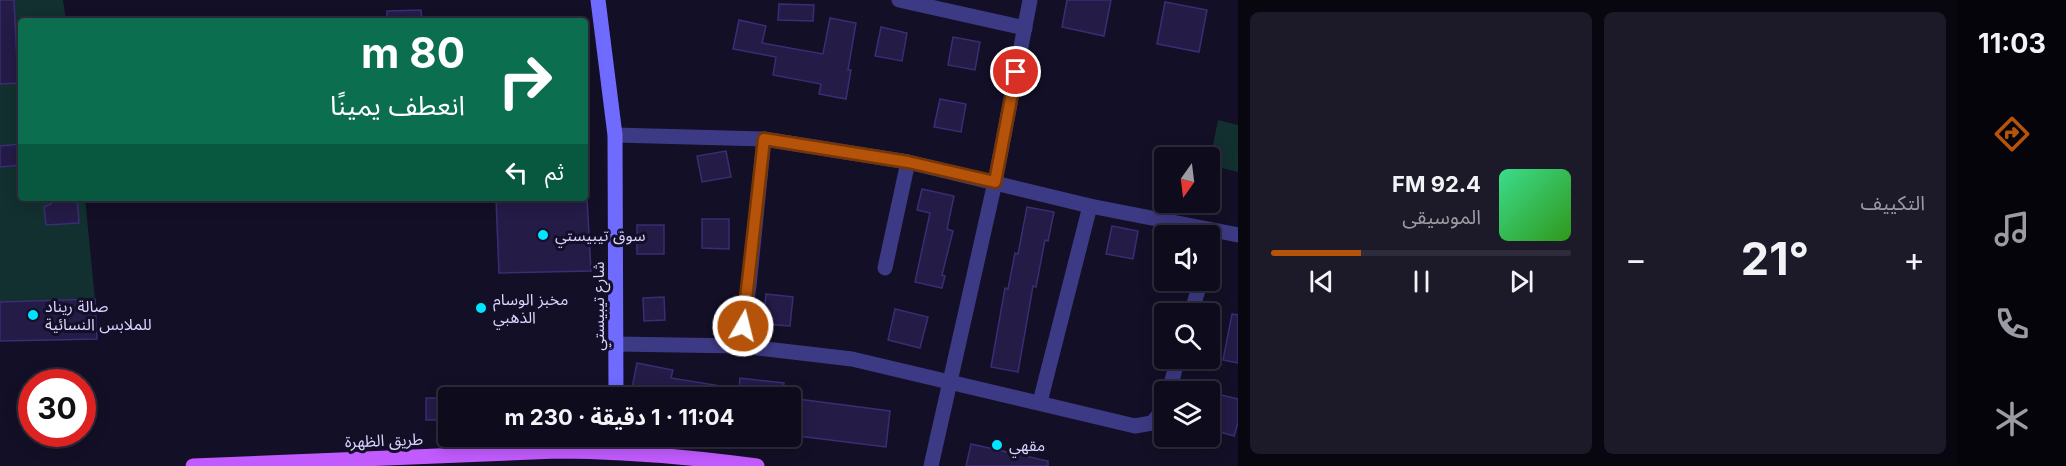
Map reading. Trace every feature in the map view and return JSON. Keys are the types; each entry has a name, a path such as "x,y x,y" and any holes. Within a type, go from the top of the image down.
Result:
{"main road":[{"name":"شارع تيبيستي","path":"598,0 615,135 616,387"},
{"name":"طريق الظهرة","path":"193,466 491,453 574,447"},
{"name":"طريق الظهرة","path":"632,447 757,466"}],"street":[{"path":"899,0 1025,28"},
{"path":"931,466 995,182 1030,0"},
{"path":"615,135 764,139 908,162 1090,206 1185,225"},
{"path":"740,346 749,286 764,139"},
{"path":"885,268 908,162"},
{"path":"1040,402 1090,206"},
{"path":"1220,232 1238,235"},
{"path":"616,344 740,346 852,359 949,380 1135,426 1154,421"}],"green space":[{"path":"0,0 63,0 66,18 18,18 18,201 85,201 95,299 0,302"},
{"path":"1218,120 1238,125 1238,172 1220,168 1220,147 1213,147"}],"building":[{"path":"0,0 14,0 18,83 0,84"},
{"path":"1067,0 1111,0 1104,36 1062,27"},
{"path":"1165,2 1207,10 1199,52 1157,44"},
{"path":"779,4 814,5 813,21 778,20"},
{"path":"421,10 422,18 387,18 387,11"},
{"path":"830,18 856,23 848,70 851,70 846,99 819,94 821,84 773,75 776,57 733,49 739,20 766,26 762,43 823,54"},
{"path":"881,27 907,33 902,61 875,56"},
{"path":"953,37 980,42 975,70 948,65"},
{"path":"940,99 966,104 961,132 934,127"},
{"path":"18,144 18,165 0,167 0,146"},
{"path":"726,151 731,177 702,182 697,156"},
{"path":"922,189 954,196 947,229 953,231 942,275 945,276 942,288 915,282 930,213 917,210"},
{"path":"51,201 77,201 79,223 46,225 44,207 51,204"},
{"name":"سوق تيبيستي","path":"496,201 587,201 591,271 499,273"},
{"path":"1027,207 1054,212 1048,241 1045,240 1036,287 1033,286 1018,372 991,367 1005,288 1008,289 1015,253 1018,254"},
{"path":"702,219 729,219 729,249 702,248"},
{"path":"637,225 664,225 664,254 637,254"},
{"path":"1112,226 1138,231 1133,259 1106,254"},
{"path":"766,294 793,297 790,326 763,324"},
{"path":"664,297 665,320 644,321 643,298"},
{"path":"95,299 97,339 0,341 0,302"},
{"path":"895,309 928,317 920,348 888,340"},
{"path":"1232,314 1238,315 1238,363 1223,360"},
{"path":"637,363 673,370 671,378 727,387 632,387"},
{"path":"740,378 784,383 783,387 739,387"},
{"path":"1220,395 1238,399 1238,423 1234,436 1220,432"},
{"path":"426,398 438,398 438,420 426,420"},
{"path":"801,399 890,411 886,447 801,436"},
{"path":"971,444 1048,461 1048,466 966,466"}],"place":[{"name":"سوق تيبيستي","path":"543,235"},
{"name":"مخبز الوسام الذهبي","path":"481,308"},
{"name":"صالة ريناد للملابس النسائية","path":"33,315"},
{"name":"مقهي","path":"997,445"}],"route":[{"path":"743,326 764,139 908,162 995,182 1016,72"}]}
